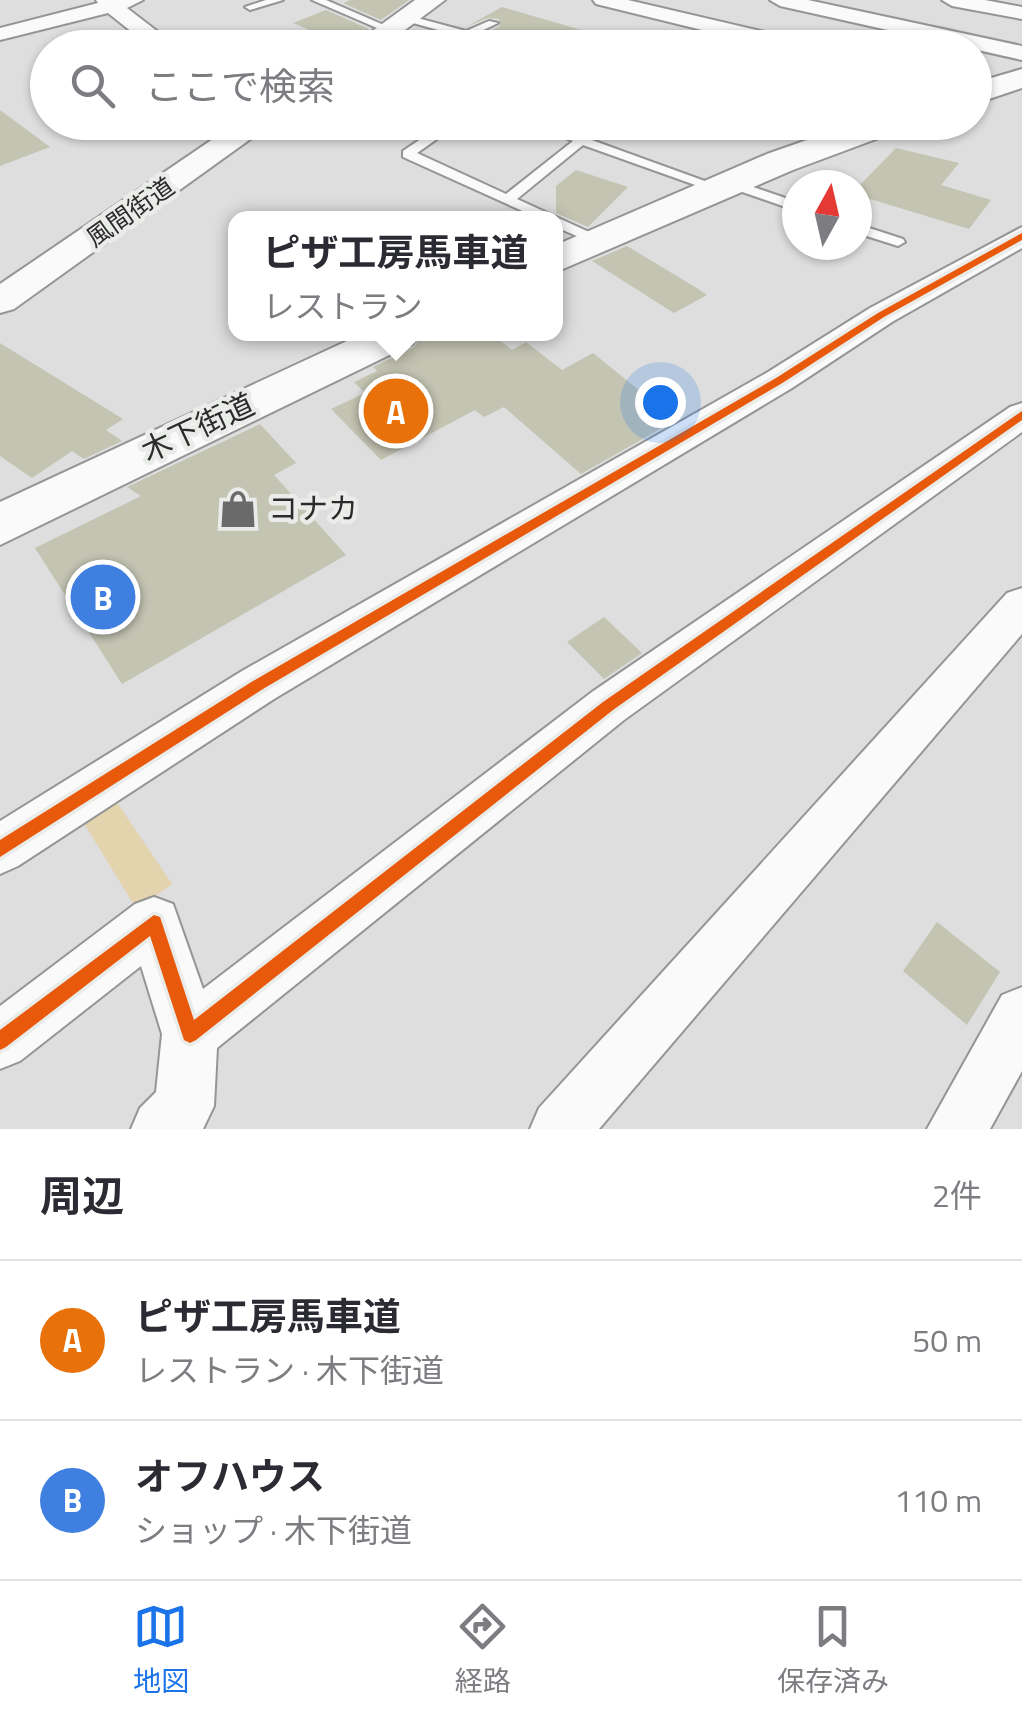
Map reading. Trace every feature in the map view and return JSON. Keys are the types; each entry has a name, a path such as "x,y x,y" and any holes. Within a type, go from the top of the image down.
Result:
{"main road":[{"path":"992,88 1022,78"},
{"path":"563,257 724,185 840,140"},
{"name":"木下街道","path":"0,524 382,341"}],"street":[{"path":"0,34 108,2 133,0"},
{"path":"388,30 432,0"},
{"path":"603,0 729,30"},
{"path":"780,0 917,30"},
{"path":"952,0 1022,13"},
{"path":"108,2 140,30"},
{"path":"992,46 1022,53"},
{"name":"風間街道","path":"0,301 234,140"},
{"path":"0,849 258,685 780,380 881,315 1022,236"},
{"path":"190,1034 608,706 1022,415"},
{"path":"560,1129 1022,605"},
{"path":"0,1040 154,923 190,1034 184,1106 161,1129"},
{"path":"957,1129 1022,1015"}],"lane":[{"path":"250,8 278,0"},
{"path":"317,0 397,24 435,30"},
{"path":"477,30 492,22"},
{"path":"429,140 408,154 532,211"},
{"path":"821,140 828,144"},
{"path":"506,200 581,141 782,202"},
{"path":"563,225 596,241"},
{"path":"872,233 898,242"}],"shaded area":[{"path":"114,798 172,884 137,910 82,820"}],"building":[{"path":"409,0 381,20 343,3"},
{"path":"502,7 581,30 492,30 500,26 499,19 488,18 468,26"},
{"path":"326,10 369,29 309,30 293,23"},
{"path":"0,110 30,132 30,140 41,140 50,147 0,166"},
{"path":"896,148 959,163 941,185 991,200 969,229 872,200 872,173"},
{"path":"576,170 628,187 588,227 563,216 563,211 556,211 556,186"},
{"path":"627,246 707,295 674,313 592,261"},
{"path":"418,341 501,341 512,350 526,342 562,370 593,353 676,420 581,474 504,407 484,417 475,410 381,460 331,409 365,393 354,382 377,371 373,367 414,347"},
{"path":"0,343 123,419 106,430 122,441 84,459 72,451 32,478 0,456"},
{"path":"260,424 296,463 274,475 346,555 122,684 35,548 141,496 127,487"},
{"path":"604,617 642,653 604,679 567,642"},
{"path":"937,922 1000,972 967,1025 903,971"}],"cycle path":[{"path":"0,849 258,685 780,380 881,315 1022,236"},
{"path":"0,1041 154,923 190,1034 608,706 1022,415"}],"place":[{"name":"ピザ工房馬車道","path":"396,411"},
{"name":"コナカ","path":"238,509"},
{"name":"オフハウス","path":"103,597"}]}
